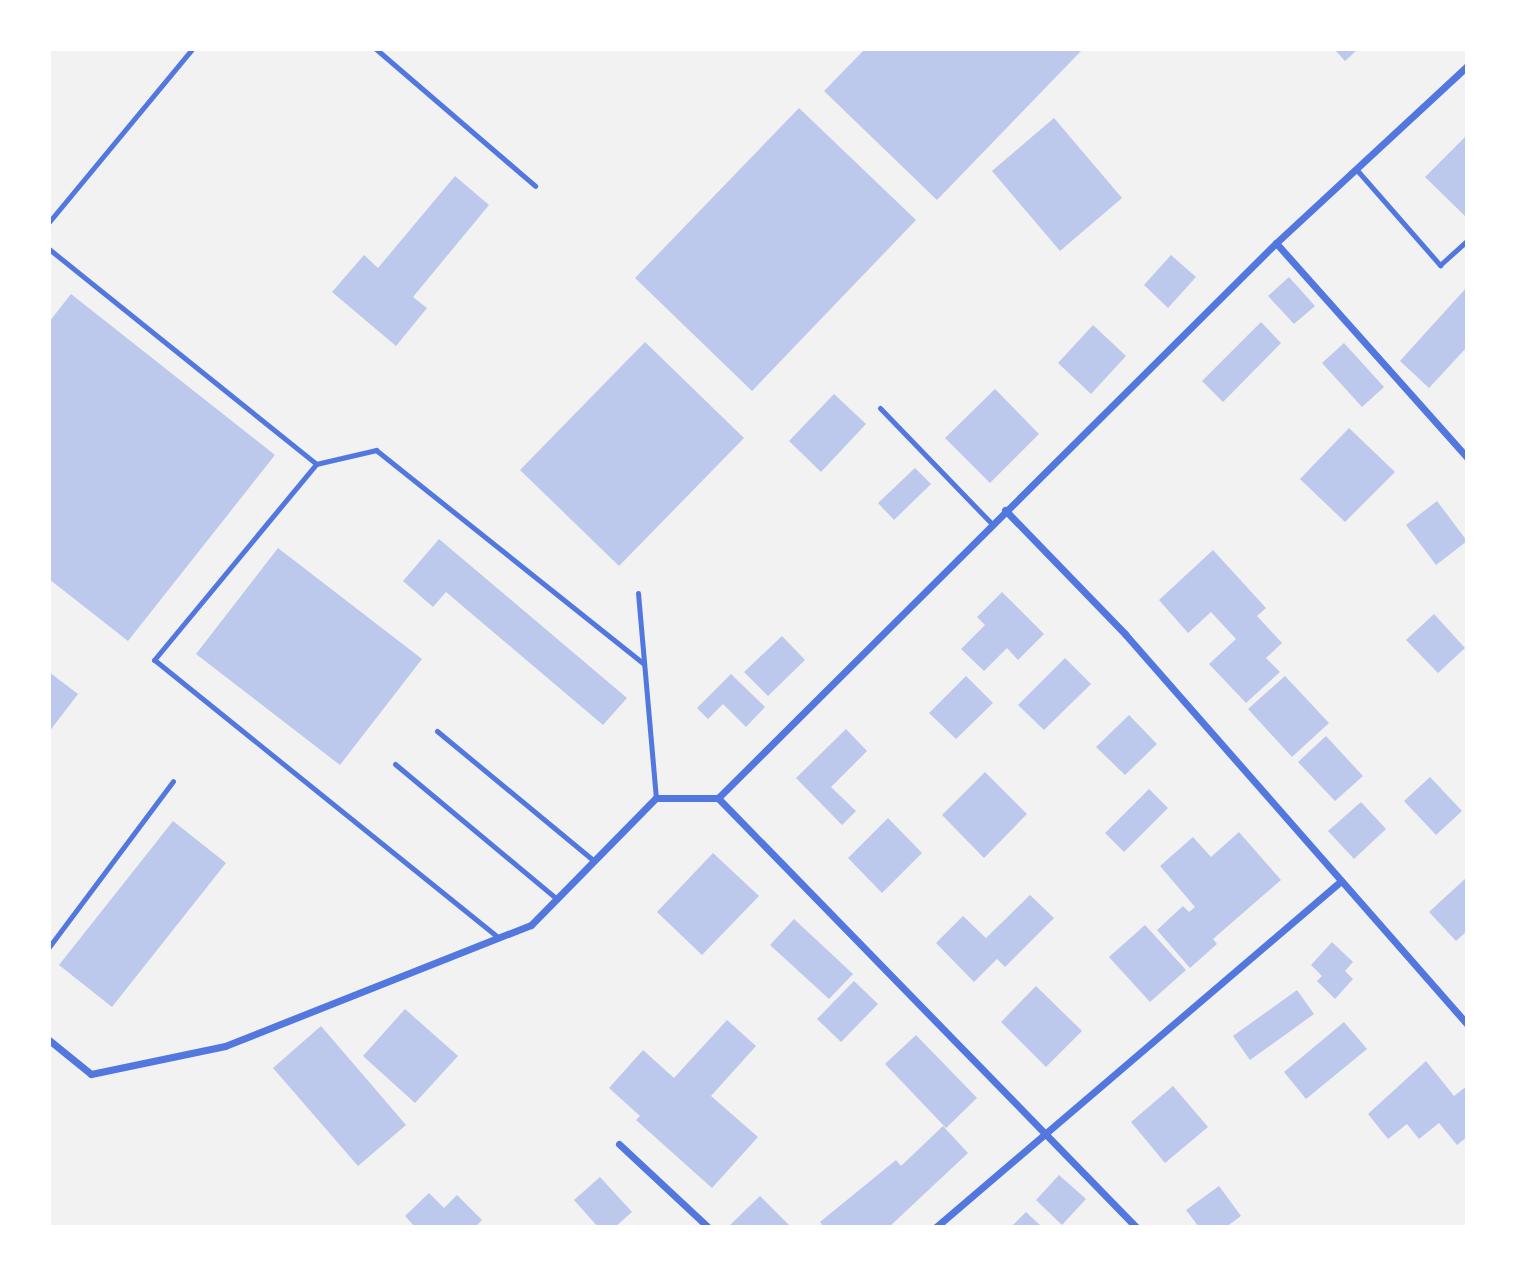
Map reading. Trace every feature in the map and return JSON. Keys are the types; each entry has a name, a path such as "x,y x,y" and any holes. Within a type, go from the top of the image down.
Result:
{"street":[{"path":"49,1040 91,1074 225,1046 531,925 656,798 718,798 991,523 1276,243 1467,66"},
{"path":"1276,243 1467,457"},
{"path":"1005,510 1125,634 1467,1024"},
{"path":"718,798 1136,1227"},
{"path":"936,1227 1042,1133 1341,881"},
{"path":"620,1144 708,1227"}],"lane":[{"path":"49,222 192,49"},
{"path":"376,49 535,186"},
{"path":"1356,169 1440,265 1467,240"},
{"path":"49,249 316,464"},
{"path":"880,408 991,523"},
{"path":"499,938 154,660 316,464 376,450 644,664"},
{"path":"638,593 656,798"},
{"path":"437,731 594,861"},
{"path":"395,764 556,899"},
{"path":"49,947 173,780"}],"building":[{"path":"865,49 1083,49 937,200 824,91"},
{"path":"1334,49 1358,49 1345,61"},
{"path":"799,108 916,220 752,391 635,278"},
{"path":"1054,118 1122,198 1060,251 992,171"},
{"path":"1467,135 1467,218 1425,177"},
{"path":"455,176 489,205 413,297 427,308 396,346 332,292 364,255 378,268"},
{"path":"1171,255 1196,277 1168,308 1144,285"},
{"path":"1289,277 1315,306 1294,324 1268,296"},
{"path":"1467,287 1467,347 1429,388 1400,361"},
{"path":"71,294 275,455 128,641 49,579 49,322"},
{"path":"1261,322 1281,343 1223,402 1202,381"},
{"path":"1093,325 1126,356 1091,394 1058,363"},
{"path":"645,342 744,438 619,566 520,470"},
{"path":"1344,343 1384,387 1362,407 1322,363"},
{"path":"995,389 1039,434 990,483 945,438"},
{"path":"834,394 866,424 821,472 789,441"},
{"path":"1349,428 1395,472 1345,522 1300,479"},
{"path":"915,468 931,484 894,520 878,503"},
{"path":"1437,501 1467,541 1436,565 1406,525"},
{"path":"439,539 627,698 603,725 446,592 433,607 403,581"},
{"path":"278,548 422,659 340,765 196,654"},
{"path":"1213,550 1266,608 1257,616 1282,643 1266,658 1280,672 1246,703 1209,664 1236,639 1211,612 1188,633 1159,600"},
{"path":"1002,592 1044,634 1018,660 1007,648 984,671 961,649 985,625 977,617"},
{"path":"1434,614 1465,648 1438,673 1406,640"},
{"path":"782,636 805,660 768,696 744,672"},
{"path":"1065,658 1091,684 1044,730 1018,705"},
{"path":"49,672 78,694 49,732"},
{"path":"731,674 765,707 746,727 723,704 708,719 697,708"},
{"path":"966,676 993,703 956,739 929,713"},
{"path":"1285,676 1329,723 1292,757 1248,709"},
{"path":"1129,715 1157,744 1125,775 1096,747"},
{"path":"846,729 867,751 831,787 856,811 842,825 796,778"},
{"path":"1326,736 1363,776 1335,801 1298,762"},
{"path":"985,772 1027,814 984,858 942,815"},
{"path":"1430,777 1462,811 1436,835 1404,801"},
{"path":"1149,789 1168,808 1124,852 1105,833"},
{"path":"1361,802 1386,829 1354,859 1328,831"},
{"path":"888,818 922,853 882,893 848,858"},
{"path":"173,821 226,863 112,1007 59,965"},
{"path":"1239,832 1281,880 1213,939 1217,944 1190,968 1157,930 1183,906 1189,912 1195,907 1160,866 1193,837 1211,857"},
{"path":"713,853 759,896 702,955 657,912"},
{"path":"1467,877 1467,931 1456,941 1429,912"},
{"path":"1030,895 1054,918 1005,967 997,959 974,982 936,943 963,916 986,938"},
{"path":"794,919 853,974 829,999 770,945"},
{"path":"1145,925 1186,970 1150,1002 1109,957"},
{"path":"1332,942 1353,962 1345,971 1353,979 1335,999 1317,981 1322,976 1311,965"},
{"path":"854,981 878,1004 841,1042 817,1019"},
{"path":"1036,986 1082,1031 1046,1067 1001,1022"},
{"path":"1297,990 1314,1014 1250,1060 1233,1036"},
{"path":"405,1009 458,1056 415,1103 363,1056"},
{"path":"727,1020 756,1046 711,1096 758,1137 712,1188 636,1120 640,1116 609,1088 643,1050 674,1078"},
{"path":"1344,1022 1367,1049 1306,1099 1284,1072"},
{"path":"321,1026 406,1125 358,1166 273,1068"},
{"path":"916,1035 977,1098 946,1128 885,1064"},
{"path":"1426,1061 1454,1096 1467,1086 1467,1137 1457,1145 1439,1123 1419,1139 1407,1124 1388,1139 1368,1114"},
{"path":"1173,1086 1208,1127 1165,1163 1131,1122"},
{"path":"943,1126 968,1153 889,1227 824,1227 820,1222 896,1160 901,1166"},
{"path":"1059,1175 1086,1199 1062,1225 1036,1200"},
{"path":"600,1177 632,1212 615,1227 598,1227 574,1200"},
{"path":"1219,1186 1241,1216 1226,1227 1199,1227 1186,1210"},
{"path":"429,1193 444,1208 457,1195 482,1220 475,1227 415,1227 405,1216"},
{"path":"760,1196 790,1226 789,1227 730,1225"},
{"path":"1026,1212 1042,1227 1011,1227"}]}
